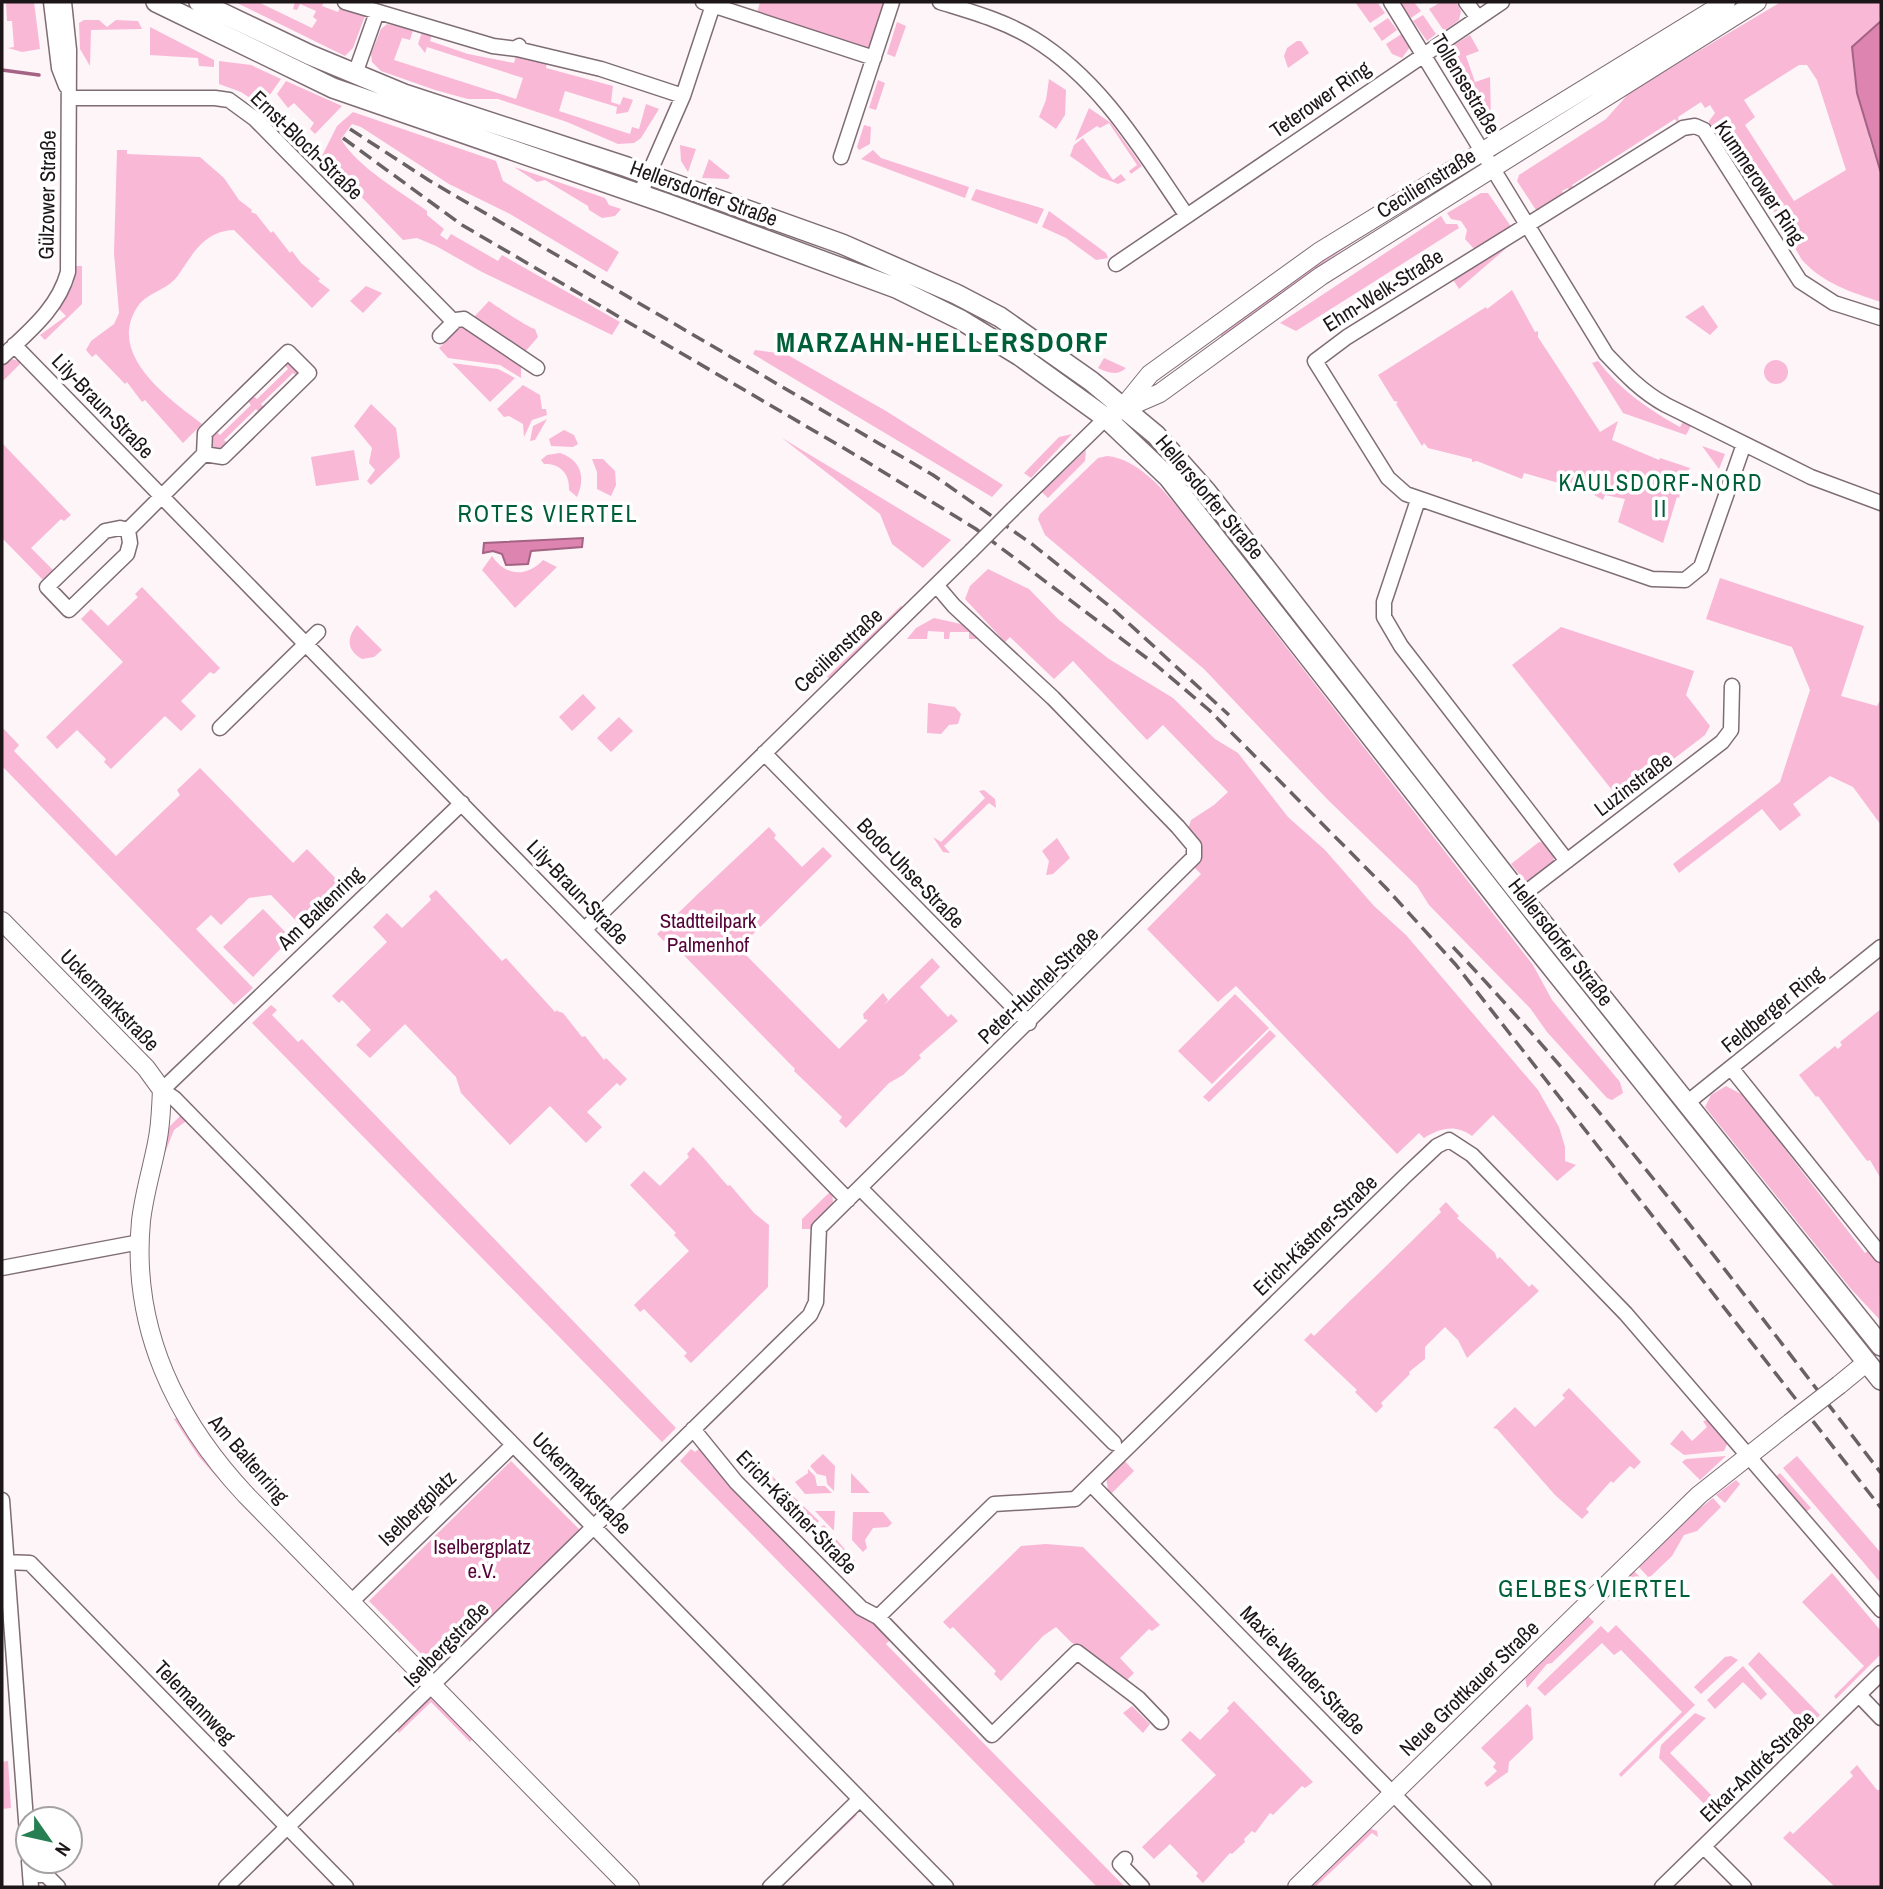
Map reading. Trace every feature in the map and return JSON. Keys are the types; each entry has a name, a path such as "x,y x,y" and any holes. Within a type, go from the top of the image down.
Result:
{"main road":[{"name":"Hellersdorfer Straße","path":"156,2 333,88 640,194 896,288 996,340 1106,418 1168,477 1877,1353"},
{"name":"Hellersdorfer Straße","path":"199,2 355,74 842,244 971,302 1038,342 1123,407 1161,439 1206,491 1514,903 1688,1102 1877,1353 1881,1380"},
{"path":"896,288 900,281 908,280 946,298 971,302"}],"street":[{"name":"Gülzower Straße","path":"51,2 59,68 69,95"},
{"name":"Gülzower Straße","path":"2,357 54,303 68,272 69,95 65,2"},
{"path":"345,2 459,37 518,47 601,69 683,96"},
{"path":"841,157 891,2"},
{"path":"940,2 991,19 1022,33 1088,80 1187,216"},
{"name":"Tollensestraße","path":"1391,2 1481,152"},
{"path":"1466,2 1478,18"},
{"name":"Teterower Ring","path":"1116,264 1502,2"},
{"name":"Cecilienstraße","path":"1123,407 1150,374 1267,287 1726,2"},
{"name":"Cecilienstraße","path":"585,929 1106,418 1123,407 1160,393 1321,276 1756,2"},
{"path":"640,194 683,96 708,4 874,58"},
{"path":"355,74 377,12"},
{"name":"Ernst-Bloch-Straße","path":"69,95 229,100 255,119 454,323"},
{"name":"Kummerower Ring","path":"1528,225 1683,128 1695,126 1704,130 1800,281 1834,303 1881,318"},
{"path":"1481,152 1606,354 1646,394 1811,477 1881,503"},
{"name":"Ehm-Welk-Straße","path":"1528,225 1347,337 1315,361 1394,486 1418,500 1652,579 1685,580 1696,573 1705,561 1744,444"},
{"path":"440,336 454,323 464,319 537,368"},
{"name":"Lily-Braun-Straße","path":"15,345 848,1200"},
{"path":"128,530 204,454 205,433 288,352 310,373 223,457 204,454"},
{"path":"1418,500 1387,589 1384,617 1401,646 1567,861"},
{"path":"120,528 128,530 130,543 127,554 69,610 47,587 105,531 120,528"},
{"name":"Peter-Huchel-Straße","path":"693,1429 810,1315 816,1302 819,1228 1194,857 1194,846 1060,706 954,606 937,586"},
{"path":"220,728 318,632"},
{"name":"Luzinstraße","path":"1514,903 1722,742 1731,730 1731,686"},
{"name":"Bodo-Uhse-Straße","path":"764,753 1029,1023"},
{"name":"Am Baltenring","path":"462,803 162,1090 159,1130 143,1204 140,1242 143,1299 149,1332 160,1366 181,1412 225,1472 630,1887"},
{"name":"Uckermarkstraße","path":"2,920 146,1068 162,1090 186,1110 946,1887"},
{"name":"Feldberger Ring","path":"1688,1102 1881,947"},
{"path":"1731,1068 1881,1255"},
{"path":"159,1130 168,1118 186,1110"},
{"name":"Erich-Kästner-Straße","path":"878,1617 995,1504 1068,1502 1091,1483 1405,1176 1437,1146 1449,1140 1472,1155 1597,1282 1749,1455"},
{"path":"860,1188 1114,1443"},
{"path":"2,1268 140,1242"},
{"name":"Neue Grottkauer Straße","path":"1297,1887 1699,1495 1877,1353"},
{"name":"Iselbergstraße","path":"226,1887 434,1686 693,1429"},
{"name":"Erich-Kästner-Straße","path":"693,1429 736,1482 861,1608 878,1617 992,1735 1077,1652 1138,1699 1161,1722"},
{"name":"Iselbergplatz","path":"351,1602 513,1445"},
{"path":"1749,1455 1881,1610"},
{"name":"Maxie-Wander-Straße","path":"1091,1483 1484,1887"},
{"path":"2,1500 25,1805"},
{"name":"Telemannweg","path":"6,1562 30,1563 346,1887"},
{"name":"Etkar-André-Straße","path":"1662,1887 1881,1673"},
{"path":"1859,1695 1881,1718"},
{"path":"770,1887 860,1799"},
{"path":"1704,1847 1744,1887"},
{"path":"1125,1859 1120,1864 1142,1887"}],"green space":[{"path":"6,2 34,2 40,49 22,52 8,48 14,47 12,21 7,21"},
{"path":"235,2 258,2 312,28 317,20 313,17 316,11 300,4 297,10 293,9 295,2 324,2 322,6 338,12 341,5 365,16 353,48 345,56"},
{"path":"760,2 886,2 870,51 757,13"},
{"path":"1355,2 1377,2 1385,13 1370,23"},
{"path":"1399,2 1414,2 1421,11 1411,18"},
{"path":"1441,2 1456,2 1461,11 1459,20 1444,31 1429,9"},
{"path":"1781,2 1881,2 1869,138 1881,173 1881,302 1829,281 1802,260 1737,148 1717,127 1711,131 1709,121 1715,113 1710,105 1705,108 1701,102 1678,117 1679,125 1675,119 1572,185 1575,191 1572,193 1568,188 1562,191 1565,197 1536,210 1517,181 1519,175 1606,119 1630,92","holes":["1799,65 1807,65 1817,80 1846,170 1794,201 1745,125 1755,117 1744,100"]},
{"path":"1423,15 1436,34 1427,41 1413,21"},
{"path":"1388,18 1397,30 1382,41 1373,28"},
{"path":"84,20 99,20 107,27 116,20 138,21 142,29 91,30 90,66 80,49 79,23"},
{"path":"897,22 906,26 895,57 887,54"},
{"path":"387,24 413,30 410,40 402,38 394,60 516,99 523,78 427,47 425,53 418,44 422,32 432,34 430,41 468,54 514,63 516,56 547,59 546,68 613,86 611,102 620,105 623,97 633,100 628,112 616,114 617,107 565,91 559,111 630,134 632,127 639,129 646,104 659,109 641,138 634,143 618,144 567,122 498,99 468,99 435,90 381,71 372,62 371,54 381,29"},
{"path":"150,27 214,60 214,67 199,66 198,58 150,55"},
{"path":"1403,33 1410,47 1402,58 1392,54 1386,44"},
{"path":"1470,35 1479,51 1466,56 1475,82 1490,77 1491,119 1469,104 1445,62 1452,46"},
{"path":"1301,41 1309,53 1288,68 1284,56 1287,48"},
{"path":"219,61 251,65 281,79 262,106 241,92 219,84"},
{"path":"1049,79 1066,90 1065,115 1056,129 1039,117 1046,100"},
{"path":"878,80 885,83 876,110 869,108"},
{"path":"286,81 342,106 315,134 310,129 314,123 294,103 288,108 277,94"},
{"path":"1089,108 1111,123 1142,166 1131,174 1129,171 1137,165 1109,123 1100,128 1097,126 1075,141"},
{"path":"353,112 496,161 503,181 619,252 607,272 510,214 449,184 361,127 352,124 341,139 368,169 427,211 427,215 444,229 440,235 447,240 451,234 498,261 502,255 620,322 612,335 482,272 436,246 417,238 403,240 322,156 337,126"},
{"path":"864,125 871,127 870,144 859,150 857,147"},
{"path":"1083,138 1113,180 1121,174 1126,180 1118,184 1100,177 1070,156 1074,145"},
{"path":"680,145 696,149 688,172 681,161"},
{"path":"117,150 127,150 127,154 200,157 224,178 239,200 256,214 271,233 273,231 290,253 292,251 301,263 320,279 318,281 330,290 312,308 234,230 215,234 201,244 170,284 138,306 130,324 130,342 135,358 159,389 202,424 183,443 145,400 142,402 127,382 125,384 96,354 92,357 86,350 91,341 114,324 119,313 114,253"},
{"path":"873,150 881,158 969,187 965,198 861,159"},
{"path":"709,159 730,176 728,179 702,178"},
{"path":"514,167 605,198 609,205 621,209 615,216 602,218 589,210 588,206 545,180 537,182"},
{"path":"1465,168 1467,171 1342,250 1221,337 1221,334 1265,303 1292,278"},
{"path":"976,189 1044,209 1037,224 971,200"},
{"path":"674,191 828,248 773,231 755,229 671,200"},
{"path":"1481,193 1488,193 1512,228 1476,251 1465,239 1467,230 1461,221 1451,219 1447,213"},
{"path":"1049,211 1106,253 1108,258 1096,260 1066,238 1042,227"},
{"path":"1441,216 1446,224 1457,224 1459,228 1296,331 1280,323"},
{"path":"1514,239 1511,244 1459,289 1452,278"},
{"path":"76,266 82,266 82,304 45,340 40,335 66,316 58,308 73,285"},
{"path":"366,286 382,293 363,313 350,301"},
{"path":"1512,290 1535,332 1538,331 1538,337 1600,432 1618,421 1612,440 1659,460 1660,458 1690,468 1684,478 1679,498 1677,497 1663,543 1618,522 1625,499 1605,495 1603,500 1589,492 1524,473 1522,479 1477,461 1472,462 1472,459 1428,448 1424,443 1422,446 1396,404 1398,402 1394,401 1378,375 1486,307 1487,309"},
{"path":"489,301 535,329 538,337 524,353 501,334 497,337 474,317"},
{"path":"1703,305 1718,327 1710,335 1685,317"},
{"path":"464,323 521,364 521,378 500,365 448,358 439,348"},
{"path":"755,350 786,354 886,411 1003,485 992,497 753,354"},
{"path":"1104,358 1126,368 1113,373 1098,368"},
{"path":"12,359 22,362 2,382 2,364"},
{"path":"1776,360 1785,363 1788,372 1785,381 1776,384 1767,381 1764,372 1767,363"},
{"path":"288,361 300,370 299,378 293,373 261,404 267,410 262,415 256,409 224,440 230,446 224,451 210,451 209,434 214,430 220,435 251,405 246,399 251,394 257,399 288,369 283,363"},
{"path":"1598,361 1615,381 1646,406 1680,427 1684,420 1692,424 1686,435 1623,413 1592,363"},
{"path":"452,363 498,369 515,378 490,402"},
{"path":"523,385 540,395 542,409 546,409 547,415 532,420 524,437 523,424 509,416 504,417 497,409"},
{"path":"371,404 396,428 400,457 371,485 367,481 375,470 369,463 372,448 354,426"},
{"path":"547,419 535,440 530,441 533,426"},
{"path":"564,430 574,435 578,444 573,447 551,446 549,439"},
{"path":"1072,434 1031,478 1024,473 1059,437"},
{"path":"782,438 951,540 923,568 892,544 880,514"},
{"path":"2,443 71,515 64,521 61,519 31,548 53,570 43,580 2,538"},
{"path":"1152,445 1263,578 1415,770 1412,772 1390,749 1149,448"},
{"path":"1702,446 1725,454 1719,469"},
{"path":"354,450 359,480 316,486 311,457"},
{"path":"1086,450 1085,461 1048,498 1042,492"},
{"path":"560,453 573,460 580,470 581,483 577,497 569,490 566,474 555,465 544,464 541,460 547,455"},
{"path":"1098,458 1118,458 1138,468 1156,483 1179,509 1533,965 1552,1000 1620,1082 1623,1093 1612,1100 1607,1098 1547,1032 1530,1008 1429,905 1417,886 1328,800 1204,669 1045,535 1038,519 1040,514"},
{"path":"592,459 603,459 615,471 616,485 611,496 597,489 597,472"},
{"path":"492,556 503,568 510,571 530,570 543,560 557,567 515,608 482,570"},
{"path":"988,569 1029,589 1059,620 1109,659 1173,698 1215,739 1238,753 1288,817 1325,850 1374,906 1406,935 1538,1090 1559,1127 1565,1147 1565,1161 1576,1165 1557,1181 1493,1115 1472,1136 1454,1129 1442,1130 1424,1138 1419,1133 1397,1154 1236,986 1218,1002 1147,929 1201,874 1194,867 1201,847 1188,829 1191,820 1228,792 1163,725 1147,740 1073,661 1054,679 1010,637 1005,642 965,599 970,586"},
{"path":"1720,578 1864,626 1841,696 1877,706 1881,699 1881,825 1853,787 1830,776 1793,804 1801,815 1780,831 1762,809 1679,873 1673,864 1780,782 1810,690 1792,647 1706,619"},
{"path":"142,587 220,668 214,674 210,672 181,701 196,716 181,731 165,716 111,769 104,762 106,759 77,730 57,749 46,737 123,662 81,619 91,609 108,626 138,597 135,594"},
{"path":"903,607 831,679 827,677"},
{"path":"934,618 961,624 979,639 969,639 969,632 950,632 949,639 944,639 944,632 928,631 927,639 907,639 916,628"},
{"path":"357,625 382,650 374,657 362,659 353,652 350,640"},
{"path":"1561,627 1694,671 1686,695 1710,726 1705,735 1620,800 1512,665"},
{"path":"583,694 596,708 572,731 559,717"},
{"path":"928,703 955,707 961,714 958,724 949,725 941,734 927,733"},
{"path":"619,717 633,731 611,752 597,738"},
{"path":"2,727 19,745 14,751 116,856 180,795 177,790 200,768 293,863 307,849 345,888 304,929 271,895 249,898 221,925 211,915 196,929 253,988 234,1005 2,766"},
{"path":"984,790 995,799 996,808 989,803 944,846 950,853 943,852 933,837 941,842 985,798 979,791"},
{"name":"Stadtteilpark Palmenhof","path":"769,827 776,835 774,838 802,867 823,847 832,856 739,948 839,1049 868,1020 864,1019 863,1014 883,993 888,1000 884,1005 932,958 940,967 920,987 948,1017 951,1014 958,1021 919,1055 921,1058 903,1075 889,1083 846,1128 839,1121 842,1117 794,1071 795,1069 667,938 664,941 657,934"},
{"path":"1057,838 1070,858 1053,874 1046,875 1049,861 1042,851"},
{"path":"1539,842 1547,843 1554,857 1553,862 1546,871 1527,884 1511,864"},
{"path":"436,890 502,961 506,958 555,1012 558,1009 557,1011 563,1013 604,1060 606,1058 627,1079 620,1086 617,1083 587,1112 602,1127 586,1143 550,1106 510,1145 461,1093 456,1077 405,1024 370,1058 356,1045 371,1030 342,1000 339,1003 332,996 387,942 373,927 387,913 402,928 431,900 429,896"},
{"path":"263,909 291,938 253,977 223,947"},
{"path":"1235,994 1269,1028 1212,1084 1178,1051"},
{"path":"271,1005 277,1010 272,1015 298,1042 302,1039 676,1428 662,1442 252,1023"},
{"path":"1881,1009 1881,1179 1870,1160 1867,1161 1799,1075 1835,1046 1838,1049 1842,1045 1840,1042"},
{"path":"1270,1030 1276,1036 1209,1102 1203,1097"},
{"path":"1726,1086 1743,1095 1865,1253 1871,1249 1881,1261 1879,1319 1851,1289 1705,1107 1711,1095"},
{"path":"180,1116 189,1119 174,1130 165,1153 160,1152 170,1126"},
{"path":"693,1147 754,1213 769,1225 768,1287 691,1363 684,1356 687,1353 644,1309 640,1312 634,1305 689,1251 674,1235 676,1233 630,1185 644,1171 660,1186 689,1157 687,1154"},
{"path":"832,1190 833,1202 813,1229 802,1229 802,1219"},
{"path":"1446,1202 1459,1216 1457,1218 1495,1253 1497,1259 1500,1257 1529,1287 1532,1284 1539,1291 1467,1358 1458,1340 1445,1327 1425,1347 1425,1359 1409,1372 1381,1403 1383,1406 1376,1413 1355,1392 1357,1390 1304,1340 1311,1333 1314,1336 1393,1260 1441,1212 1439,1209"},
{"path":"1569,1388 1641,1462 1634,1469 1630,1466 1613,1483 1611,1481 1586,1509 1589,1512 1582,1519 1555,1495 1497,1429 1493,1428 1515,1407 1535,1427 1565,1398 1562,1395"},
{"path":"179,1417 227,1481 224,1485 199,1457 174,1419"},
{"path":"1708,1420 1728,1442 1724,1451 1684,1455 1670,1444 1682,1430 1692,1441 1707,1427 1703,1421"},
{"path":"700,1448 870,1620 892,1638 886,1644 1125,1887 1097,1887 680,1461 691,1449 695,1452"},
{"path":"823,1454 835,1466 834,1491 827,1484 826,1476 817,1474 810,1466"},
{"path":"1726,1456 1700,1480 1682,1462 1686,1459"},
{"path":"1797,1456 1881,1553 1881,1583 1783,1468"},
{"path":"1123,1459 1134,1471 1109,1496 1106,1477"},
{"name":"Iselbergplatz e.V.","path":"511,1461 580,1530 436,1669 369,1601"},
{"path":"808,1469 815,1476 817,1486 825,1486 832,1493 805,1494 795,1482 808,1473"},
{"path":"851,1473 870,1493 851,1493"},
{"path":"1780,1473 1811,1508 1805,1513 1775,1477"},
{"path":"770,1477 819,1521 816,1524"},
{"path":"1736,1480 1740,1484 1725,1503 1716,1495"},
{"path":"1713,1498 1721,1507 1697,1531 1684,1535 1672,1556 1649,1578 1637,1565 1677,1526"},
{"path":"815,1511 835,1511 834,1530 833,1530"},
{"path":"853,1512 883,1512 892,1523 888,1527 873,1528 865,1540 867,1548 863,1552 852,1540"},
{"path":"824,1525 855,1561 851,1564 831,1544 821,1527"},
{"path":"1046,1544 1083,1547 1160,1625 1152,1631 1149,1629 1120,1658 1134,1673 1127,1680 1071,1642 1056,1627 1043,1636 1001,1681 994,1674 996,1671 953,1627 950,1629 943,1622 1021,1546"},
{"path":"1633,1570 1645,1582 1619,1601 1614,1589"},
{"path":"1832,1573 1881,1631 1881,1654 1836,1699 1834,1696 1864,1666 1802,1602"},
{"path":"1587,1615 1594,1622 1552,1663 1547,1664 1527,1688 1525,1677"},
{"path":"1616,1625 1695,1705 1621,1777 1619,1774 1682,1712 1621,1650 1614,1655 1602,1643 1545,1696 1537,1688 1601,1626 1608,1633"},
{"path":"1759,1652 1820,1715 1807,1728 1748,1664"},
{"path":"1731,1656 1738,1660 1701,1694 1694,1687 1725,1657"},
{"path":"1743,1666 1767,1694 1761,1700 1743,1682 1715,1709 1707,1700"},
{"path":"432,1697 474,1737 470,1742 431,1702 399,1733 396,1729"},
{"path":"1234,1701 1313,1782 1305,1788 1302,1786 1273,1815 1270,1813 1255,1833 1252,1831 1244,1839 1245,1842 1230,1853 1203,1883 1196,1876 1198,1873 1170,1844 1154,1859 1142,1847 1216,1775 1181,1740 1190,1731 1200,1740 1229,1711 1227,1708"},
{"path":"1527,1704 1531,1708 1533,1739 1509,1762 1508,1772 1487,1787 1484,1783 1497,1771 1493,1767 1496,1763 1481,1748"},
{"path":"1132,1706 1150,1724 1143,1733 1123,1713"},
{"path":"1695,1713 1706,1718 1670,1753 1724,1808 1716,1816 1659,1758 1661,1745"},
{"path":"8,1761 11,1808 2,1809 2,1762"},
{"path":"1857,1765 1877,1790 1881,1790 1881,1887 1835,1887 1783,1838 1790,1831 1793,1834 1853,1776 1850,1772"},
{"path":"852,1813 857,1815 782,1887 775,1887"},
{"path":"1368,1828 1377,1831 1378,1837 1372,1833 1315,1887 1308,1887"}],"shaded area":[{"path":"1881,21 1881,173 1857,93 1852,47"},
{"path":"583,538 582,547 531,551 528,564 506,565 502,554 493,551 483,553 484,543"}],"waterway":[{"path":"2,70 39,75"}],"railway":[{"path":"350,129 430,181 933,475 1032,544 1113,609 1229,715"},
{"path":"343,138 462,225 864,460 976,529 1156,665 1209,710 1387,889 1456,965 1881,1508"},
{"path":"1453,947 1511,1009 1621,1138 1881,1473"}],"district":[{"name":"MARZAHN-HELLERSDORF","path":"943,342"},
{"name":"KAULSDORF-NORD II","path":"1661,495"},
{"name":"ROTES VIERTEL","path":"548,513"},
{"name":"GELBES VIERTEL","path":"1595,1588"}]}
